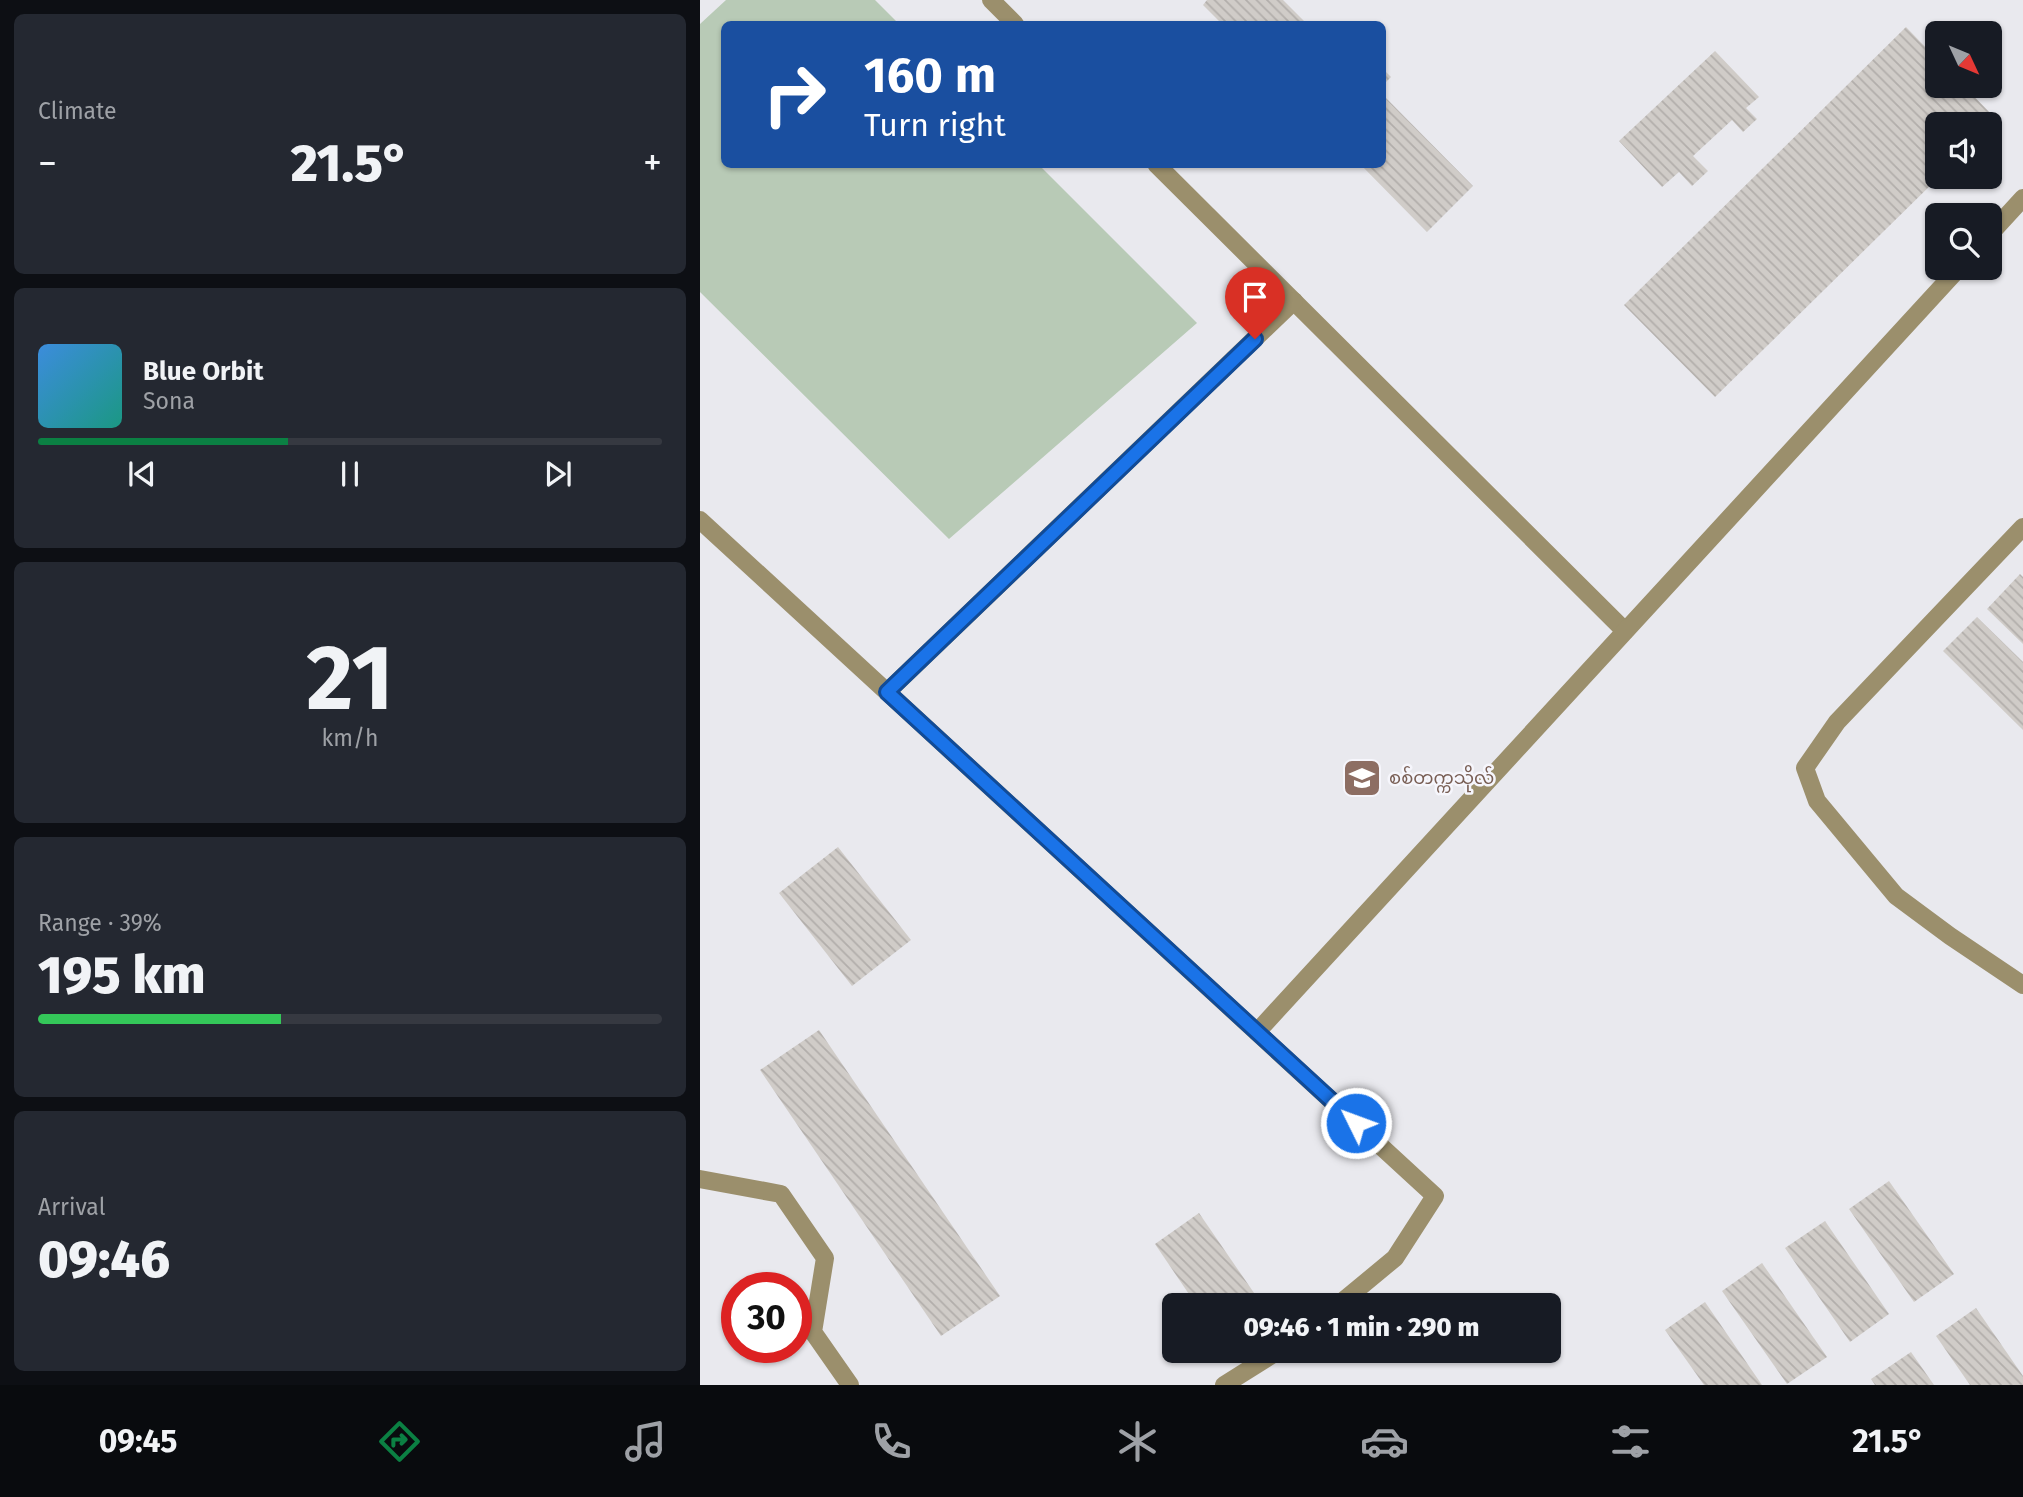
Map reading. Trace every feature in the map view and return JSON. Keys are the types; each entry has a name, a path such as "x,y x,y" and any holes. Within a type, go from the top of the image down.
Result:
{"street":[{"path":"990,0 1012,21"},
{"path":"1160,168 1625,631"},
{"path":"2002,221 2023,198"},
{"path":"1257,1032 1948,280"},
{"path":"887,692 1294,302"},
{"path":"700,520 1435,1196 1395,1258 1353,1293"},
{"path":"2023,527 1837,722 1805,768 1817,801 1896,897 2023,985"},
{"path":"700,1180 781,1194 825,1258 813,1332 850,1385"},
{"path":"1224,1385 1259,1363"}],"green space":[{"path":"726,0 875,0 896,21 721,21 721,168 1042,168 1197,323 949,539 700,292 700,24"}],"building":[{"path":"1207,0 1283,0 1304,21 1219,21 1203,5"},
{"path":"1906,27 1925,47 1925,98 1976,98 1989,112 1925,112 1927,189 1715,397 1624,305"},
{"path":"1715,51 1759,97 1746,108 1757,119 1743,132 1732,120 1693,156 1708,171 1692,186 1679,172 1662,187 1619,141"},
{"path":"1386,98 1473,186 1427,232 1364,168 1386,168"},
{"path":"2020,574 2023,577 2023,644 1987,609"},
{"path":"1977,617 2023,662 2023,730 1943,651"},
{"path":"838,847 911,940 852,986 779,893"},
{"path":"819,1030 1000,1296 941,1336 760,1070"},
{"path":"1889,1181 1954,1274 1914,1302 1849,1209"},
{"path":"1199,1213 1254,1293 1188,1293 1155,1244"},
{"path":"1825,1221 1889,1314 1850,1342 1785,1248"},
{"path":"1762,1263 1827,1357 1787,1384 1722,1291"},
{"path":"1705,1302 1762,1385 1704,1385 1665,1330"},
{"path":"1976,1308 2023,1376 2023,1385 1970,1385 1936,1336"},
{"path":"1911,1352 1934,1385 1875,1385 1871,1379"}],"place":[{"name":"စစ်‌တက္ကသိုလ်","path":"1362,778"}],"route":[{"path":"1255,339 887,692 1356,1123"}]}
